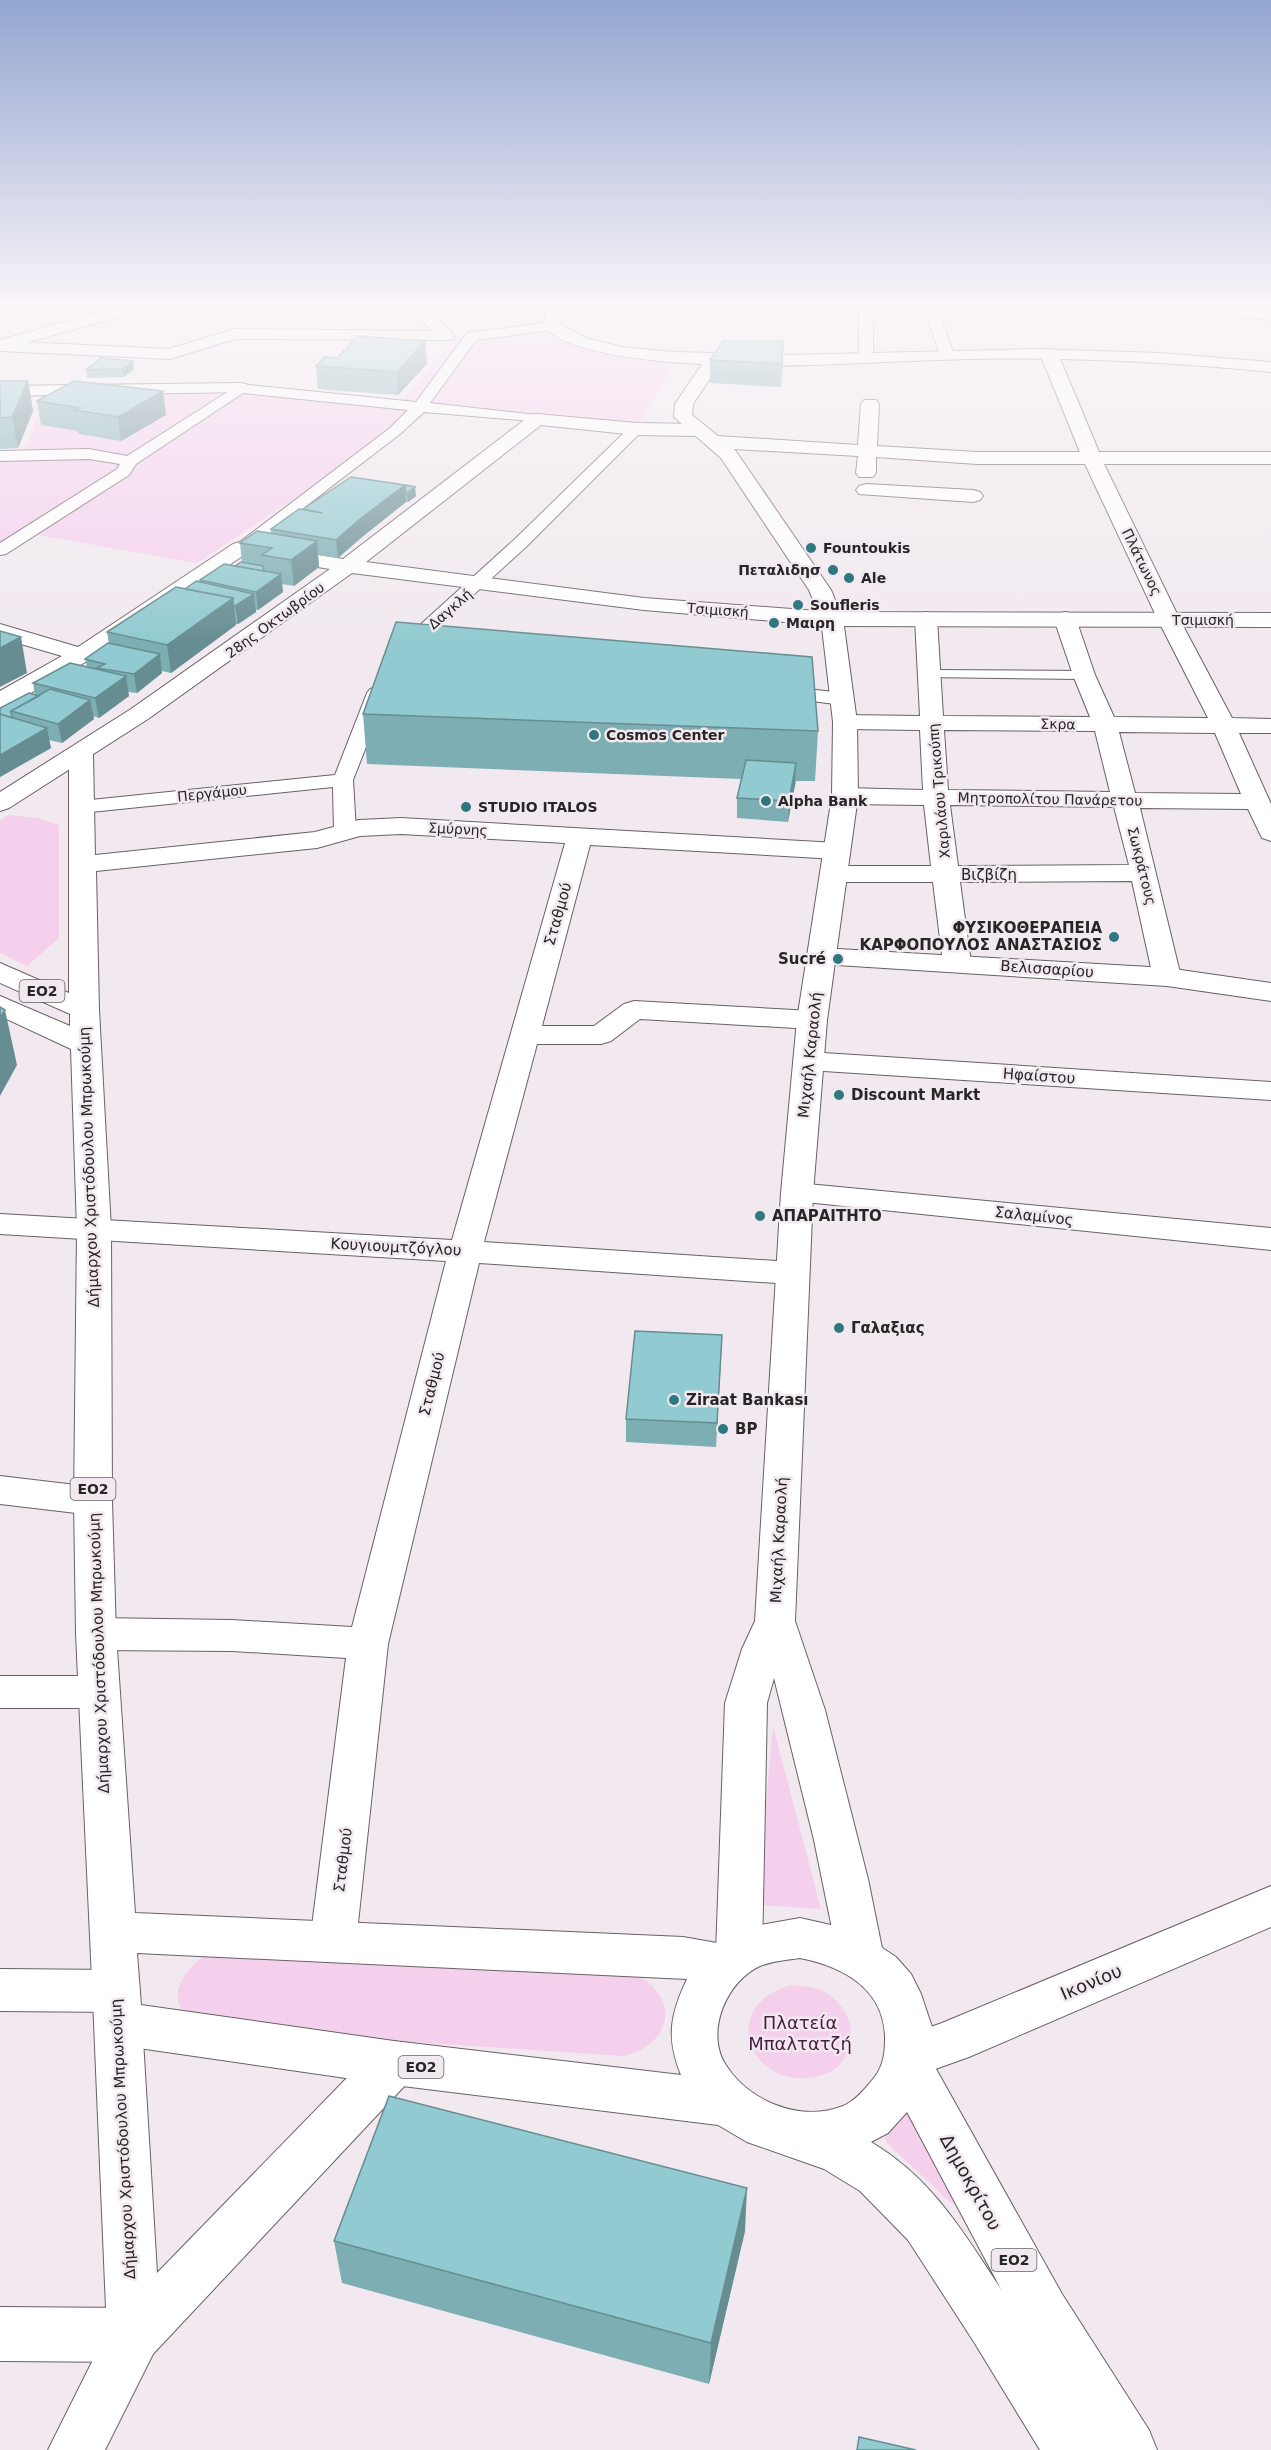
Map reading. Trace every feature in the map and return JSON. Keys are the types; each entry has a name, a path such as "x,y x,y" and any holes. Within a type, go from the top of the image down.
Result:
{"street":[{"path":"0,550 123,472 130,461 199,415"},
{"path":"0,701 74,660 240,548 395,431 411,415"},
{"path":"504,415 866,451 977,458 1271,458"},
{"name":"Μιχαήλ Καραολή","path":"683,415 737,465 820,590 832,619 844,710 845,796 812,1020 796,1192 775,1621 762,1649 746,1703 731,1959"},
{"path":"856,508 866,490 869,415"},
{"name":"Πλάτωνος","path":"1074,415 1092,459 1169,620 1224,726 1271,833"},
{"name":"28ης Οκτωβρίου","path":"0,803 81,755 200,675 350,566 537,419"},
{"name":"Δαγκλή","path":"345,831 343,780 388,667 578,490 636,429"},
{"path":"0,456 89,454 130,461"},
{"path":"866,490 973,496"},
{"name":"Τσιμισκή","path":"240,548 350,566 644,604 832,619 1271,620"},
{"name":"Χαριλάου Τρικούπη","path":"926,619 936,798 957,963"},
{"name":"Σωκράτους","path":"1065,619 1084,675 1105,725 1144,873 1167,977"},
{"path":"0,631 74,660"},
{"path":"0,644 74,660"},
{"path":"388,667 412,663"},
{"path":"760,689 844,710"},
{"name":"Σκρα","path":"844,710 933,723 1271,726"},
{"name":"Δήμαρχου Χριστόδουλου Μπρωκούμη","path":"81,755 85,1028 94,1229 93,1501 96,1634 114,1932 134,2335"},
{"name":"Περγάμου","path":"81,807 343,780"},
{"name":"Μητροπολίτου Πανάρετου","path":"845,796 1256,802"},
{"name":"Σμύρνης","path":"82,864 317,840 345,831 401,826 580,835 835,863"},
{"name":"Σταθμού","path":"333,1942 368,1644 465,1251 580,835"},
{"name":"Βιζβίζη","path":"835,863 946,875 1144,873"},
{"name":"Βελισσαρίου","path":"821,956 1167,977 1271,992"},
{"name":"ΕΟ2","path":"0,972 85,1028"},
{"name":"ΕΟ2","path":"0,1005 85,1028"},
{"path":"523,1035 601,1035 634,1010 812,1020"},
{"name":"Ηφαίστου","path":"808,1061 1271,1092"},
{"name":"Σαλαμίνος","path":"796,1192 1271,1239"},
{"name":"Κουγιουμτζόγλου","path":"0,1224 465,1251 791,1273"},
{"path":"0,1490 93,1501"},
{"name":"Μιχαήλ Καραολή","path":"775,1621 795,1673 811,1732 851,1902 861,1958"},
{"path":"96,1634 195,1633 278,1636 368,1644"},
{"path":"0,1692 99,1692"},
{"name":"Ικονίου","path":"909,2061 1271,1906"},
{"path":"114,1932 731,1959"},
{"name":"ΕΟ2","path":"795,2136 833,2133 867,2120 893,2096 909,2061 910,2028 901,2001 884,1977 861,1958 832,1944 800,1938 768,1942 731,1959 705,1989 694,2017 695,2047 705,2077 726,2103 758,2125 839,2151 878,2174 926,2222 993,2323 1071,2450"},
{"path":"0,1990 117,2007"},
{"name":"ΕΟ2","path":"117,2007 394,2063 726,2103"},
{"name":"Δημοκρίτου","path":"909,2061 1043,2313 1129,2450"},
{"path":"76,2450 134,2335 394,2063"},
{"path":"0,2334 134,2335"}],"lane":[{"path":"929,674 1084,675"}],"green space":[{"path":"38,415 427,415 395,431 197,563 26,533 0,549 0,456 22,456"},
{"path":"510,415 644,415 636,429"},
{"path":"8,815 38,818 59,825 59,938 27,966 0,953 0,820"},
{"path":"773,1726 821,1909 757,1905"},
{"path":"205,1955 639,1976 653,1986 661,1998 665,2010 664,2022 660,2033 651,2043 624,2056 207,2029 185,2016 178,1996 182,1980 192,1966"},
{"name":"Πλατεία Μπαλτατζή","path":"791,1985 815,1988 828,1994 843,2009 848,2018 851,2028 849,2049 841,2063 827,2073 814,2077 792,2078 773,2071 759,2059 751,2044 749,2027 754,2010 768,1996"},
{"path":"901,2113 908,2113 956,2201 952,2204 887,2143 883,2129"}],"building":[{"path":"0,415 13,415 12,417 0,418"},
{"path":"351,477 405,485 336,540 271,529 299,509 323,513 303,509"},
{"path":"405,485 415,487 406,493"},
{"path":"257,531 317,541 291,560 262,555 272,548 240,543"},
{"path":"241,562 263,566 264,571 235,566"},
{"path":"224,564 281,574 256,592 200,580"},
{"path":"196,581 254,594 235,606 233,598 185,589"},
{"path":"176,587 233,598 167,645 107,632"},
{"path":"396,622 812,657 818,731 363,714"},
{"path":"0,631 21,637 0,648"},
{"path":"108,643 160,654 134,674 97,668 105,664 85,659"},
{"path":"70,663 126,676 95,698 33,683"},
{"path":"50,689 90,700 58,724 11,711"},
{"path":"29,693 39,696 11,711 12,718 0,714 0,708"},
{"path":"0,714 47,728 0,755"},
{"path":"746,760 796,763 789,801 737,798"},
{"path":"0,1007 5,1010 0,1018"},
{"name":"Ziraat Bankası","path":"635,1331 722,1335 717,1423 626,1419"},
{"path":"389,2096 747,2188 711,2343 334,2241"},
{"path":"859,2437 916,2450 857,2450"}],"place":[{"name":"Fountoukis","path":"811,548"},
{"name":"Πεταλιδησ","path":"833,570"},
{"name":"Ale","path":"849,578"},
{"name":"Soufleris","path":"798,605"},
{"name":"Μαιρη","path":"774,623"},
{"name":"Cosmos Center","path":"594,735"},
{"name":"Alpha Bank","path":"766,801"},
{"name":"STUDIO ITALOS","path":"466,807"},
{"name":"ΦΥΣΙΚΟΘΕΡΑΠΕΙΑ ΚΑΡΦΟΠΟΥΛΟΣ ΑΝΑΣΤΑΣΙΟΣ","path":"1114,937"},
{"name":"Sucré","path":"838,959"},
{"name":"Discount Markt","path":"839,1095"},
{"name":"ΑΠΑΡΑΙΤΗΤΟ","path":"760,1216"},
{"name":"Γαλαξιας","path":"839,1328"},
{"name":"Ziraat Bankası","path":"674,1400"},
{"name":"BP","path":"723,1429"}]}
